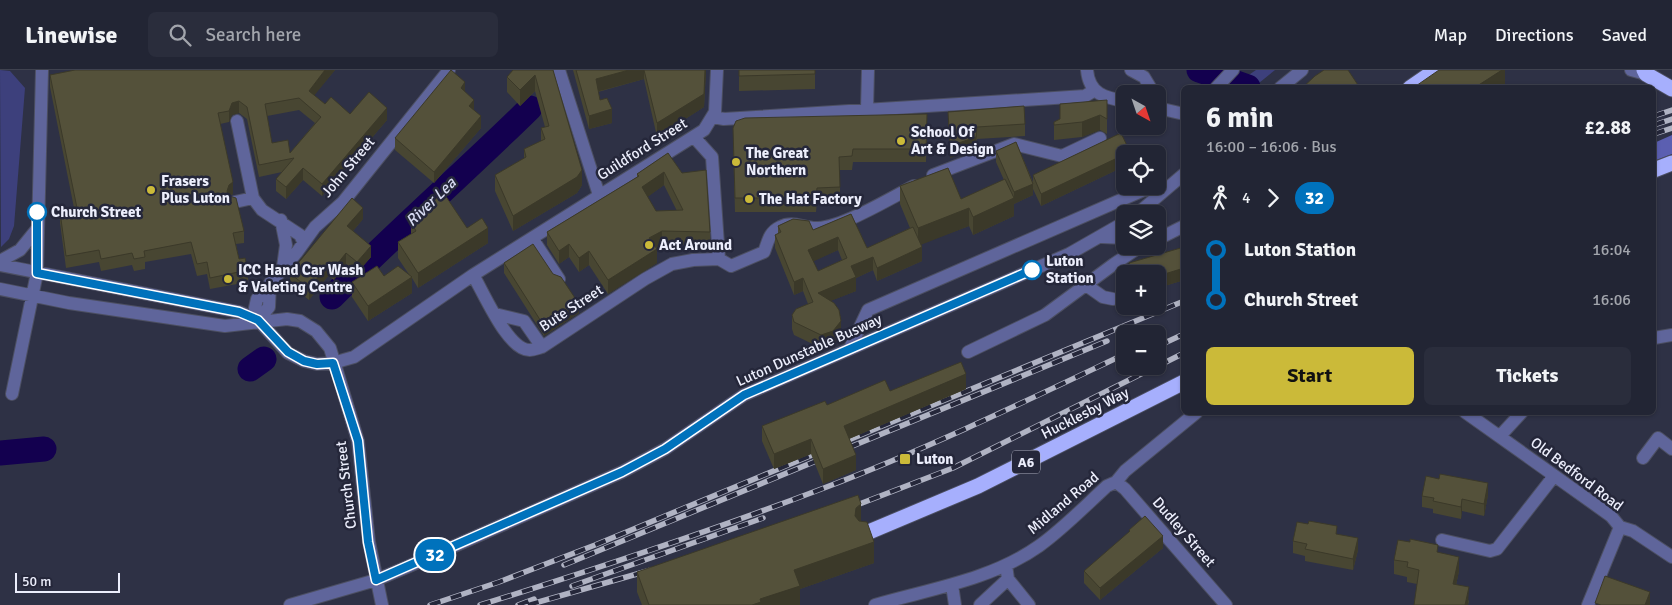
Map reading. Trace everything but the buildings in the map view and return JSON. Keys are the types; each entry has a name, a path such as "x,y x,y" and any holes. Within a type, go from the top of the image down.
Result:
{"highway":[{"path":"1414,85 1436,70"},
{"path":"1640,71 1672,89"},
{"path":"1656,169 1672,163"},
{"name":"Hucklesby Way","path":"864,534 978,486 1181,384"}],"street":[{"path":"12,394 37,273 42,70"},
{"name":"John Street","path":"258,320 269,307 270,283 315,227 343,202 449,70"},
{"path":"559,70 598,195"},
{"path":"716,70 713,117 724,119 1084,96 1096,90"},
{"path":"862,109 868,70"},
{"path":"1087,70 1088,78 1096,90 1104,98 1116,100"},
{"path":"1131,70 1144,77 1149,85"},
{"path":"1284,85 1302,70"},
{"path":"1166,110 1181,113"},
{"name":"Guildford Street","path":"333,363 354,357 473,275 598,195 694,137 704,130 713,117"},
{"path":"237,121 253,198 262,210 281,220 300,235 303,242"},
{"path":"694,137 712,157 719,259"},
{"name":"Bute Street","path":"473,275 513,343 530,350 542,347 645,279 672,264 693,260 719,259 731,266 764,252 770,235 778,228 789,223 817,228 831,225 869,210 932,176 1014,144 1062,156 1100,138"},
{"path":"1166,181 1181,174"},
{"path":"1147,205 1181,176"},
{"path":"850,348 868,310 1132,195"},
{"path":"235,202 253,198"},
{"path":"281,220 286,245 282,268"},
{"name":"Luton Dunstable Busway","path":"290,605 376,580 622,472 665,449 744,395 1069,254 1116,228"},
{"path":"1166,235 1181,228"},
{"path":"0,261 20,250 37,230"},
{"path":"1102,237 1116,238"},
{"path":"532,238 559,280"},
{"path":"968,352 1046,315 1126,255"},
{"name":"Church Street","path":"0,265 233,310 258,320 288,352 304,361 317,364 333,363"},
{"path":"1086,285 1103,298 1114,299"},
{"name":"Church Street","path":"0,289 225,326 238,326 258,320 287,319 300,321 316,331 325,340 358,441 368,542 382,605"},
{"path":"495,314 524,321 542,347"},
{"path":"1656,338 1672,335"},
{"name":"Midland Road","path":"875,605 952,585 1006,565 1039,546 1107,486 1116,482 1125,471 1193,415"},
{"name":"Old Bedford Road","path":"1469,415 1611,516 1620,527 1633,531 1672,557"},
{"path":"1500,436 1519,415"},
{"path":"1643,458 1658,438 1672,449"},
{"path":"1442,540 1490,551 1497,549 1554,476"},
{"name":"Dudley Street","path":"1116,482 1125,489 1226,605"},
{"path":"1588,605 1620,527"},
{"path":"1006,565 1008,579 1029,605"},
{"path":"980,605 1008,579"},
{"path":"952,585 956,605"}],"shaded area":[{"path":"0,70 10,71 25,88 14,226 9,239 1,247"},
{"path":"1256,70 1275,70 1256,85 1234,85"},
{"path":"1672,135 1672,154 1656,160 1656,142"}],"waterway":[{"name":"River Lea","path":"1199,70 1242,85"},
{"name":"River Lea","path":"332,297 530,108"},
{"name":"River Lea","path":"250,369 264,359"},
{"name":"River Lea","path":"0,453 44,449"}],"railway":[{"path":"1656,115 1672,110"},
{"path":"1656,124 1672,119"},
{"path":"1656,133 1672,128"},
{"path":"430,605 499,582 595,545 1181,302"},
{"path":"1166,342 1181,335"},
{"path":"564,565 1107,341"},
{"path":"1166,362 1181,354"},
{"path":"480,605 653,549 824,488 938,441 1116,358"},
{"path":"849,508 953,468 1139,375"},
{"path":"572,586 763,518"},
{"path":"528,605 651,570"},
{"path":"518,605 534,599"}],"bus line":[{"name":"32","path":"37,212 37,273 233,310 258,320 276,342 288,352 304,361 317,364 333,363 358,441 368,542 376,580 622,472 665,449 744,395 1032,270"}],"place":[{"name":"School Of Art & Design","path":"901,141"},
{"name":"The Great Northern","path":"736,162"},
{"name":"Frasers Plus Luton","path":"151,190"},
{"name":"The Hat Factory","path":"749,199"},
{"name":"Church Street","path":"37,212"},
{"name":"Act Around","path":"649,245"},
{"name":"Luton Station","path":"1032,270"},
{"name":"ICC Hand Car Wash & Valeting Centre","path":"228,279"},
{"name":"Luton","path":"905,459"}]}
